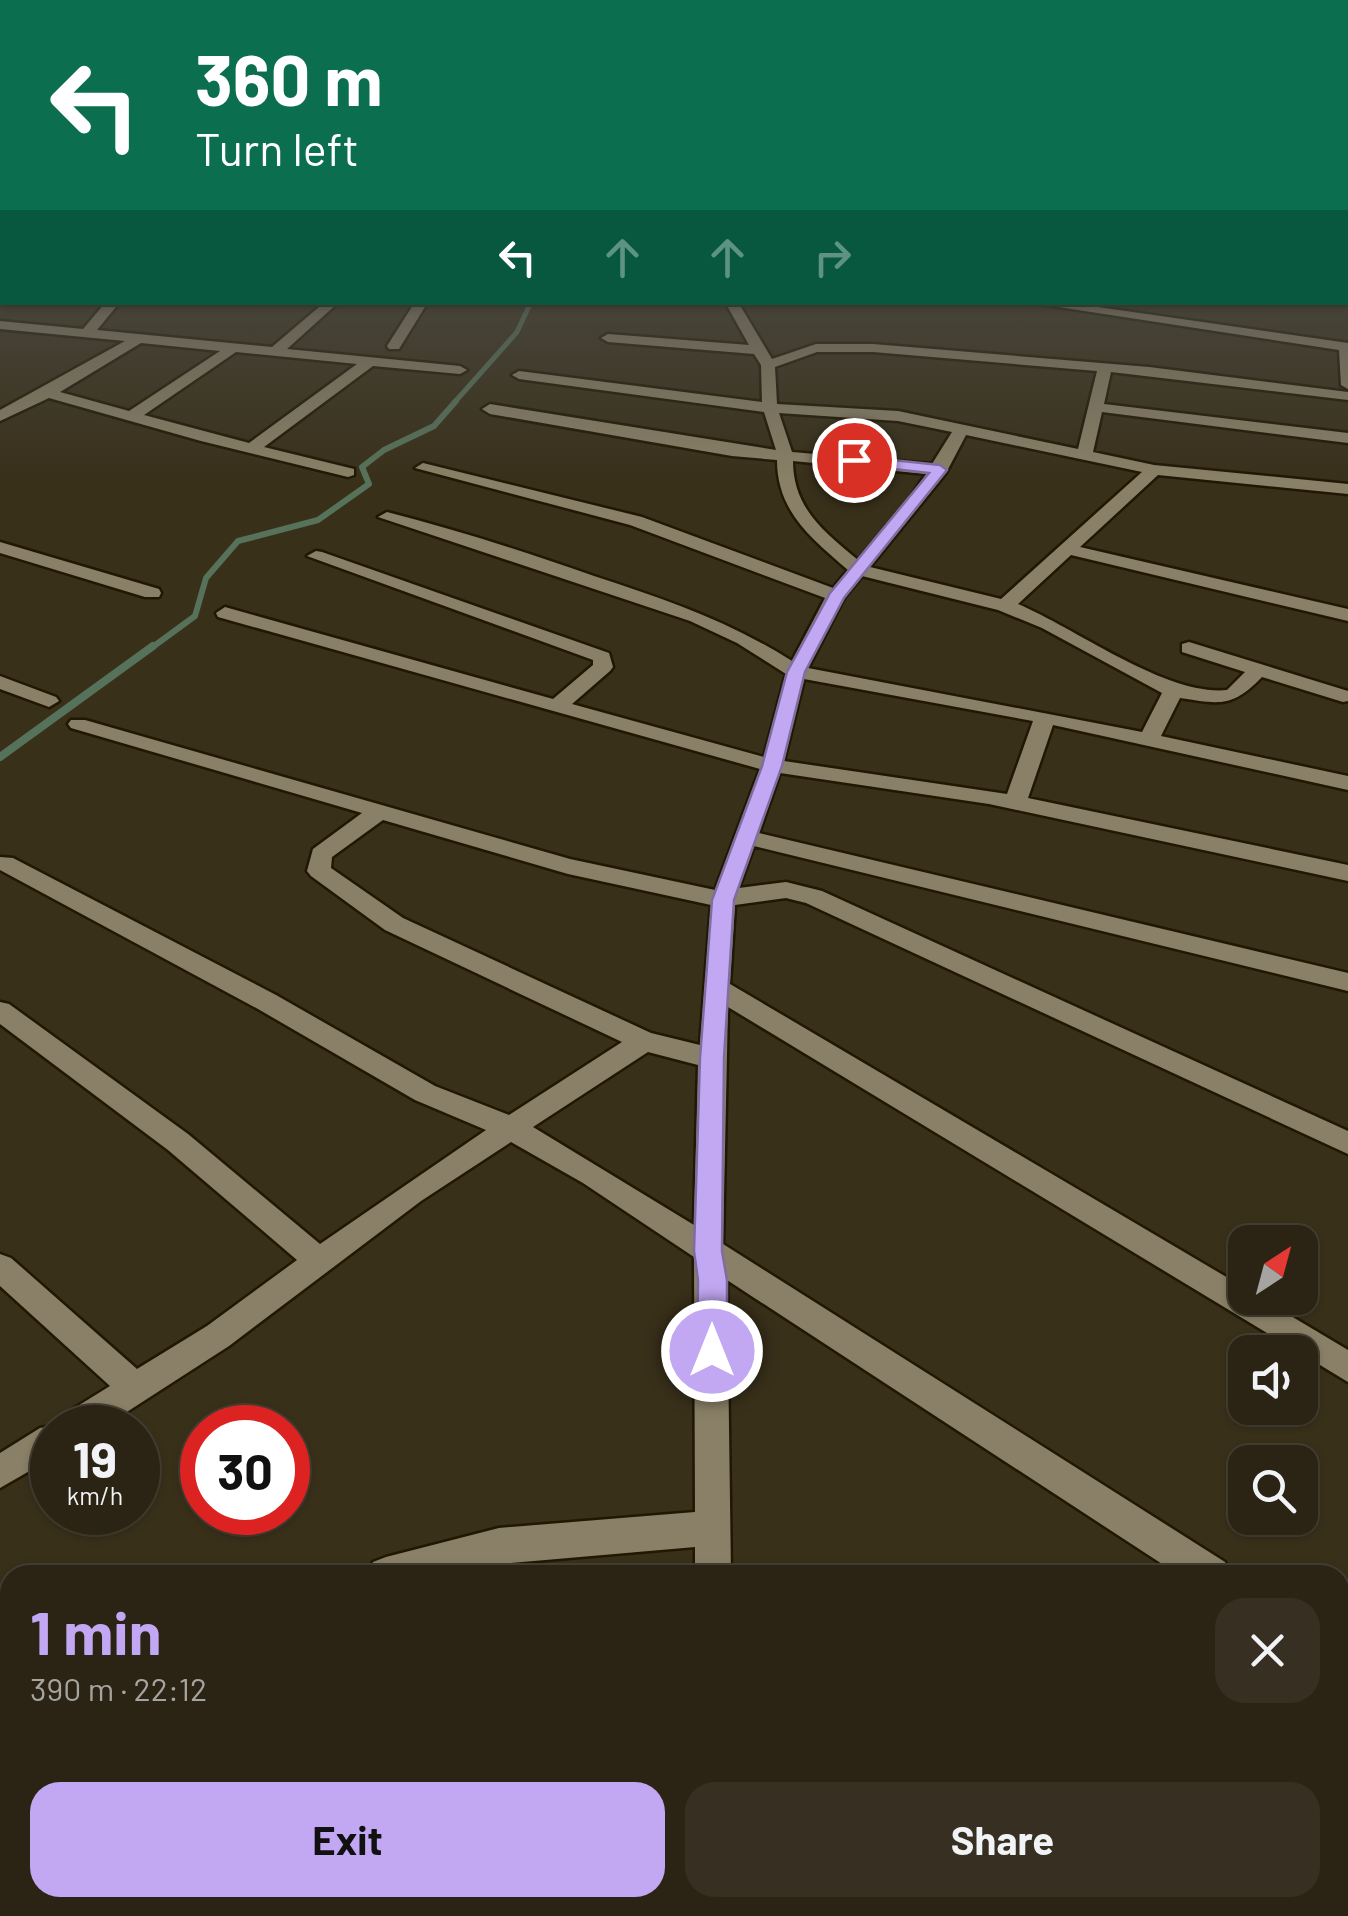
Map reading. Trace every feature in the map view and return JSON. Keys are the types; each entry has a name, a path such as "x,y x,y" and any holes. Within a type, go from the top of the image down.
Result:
{"street":[{"path":"88,332 111,305"},
{"path":"276,351 330,305"},
{"path":"394,346 420,305"},
{"path":"733,305 764,358 770,408 785,454 784,474 792,503 813,531 859,570 1005,606 1049,624 1173,690 1213,697 1233,695 1259,669"},
{"path":"1053,305 1347,347 1348,385"},
{"path":"0,325 460,370"},
{"path":"0,341 26,328"},
{"path":"0,416 48,393 140,338"},
{"path":"608,338 764,358 833,346 1105,368 1348,396"},
{"path":"132,417 234,347"},
{"path":"250,449 372,360"},
{"path":"1084,456 1105,368"},
{"path":"519,375 770,408 868,412 963,428 1154,470 1348,489"},
{"path":"48,393 348,472"},
{"path":"1096,407 1348,438"},
{"path":"490,409 657,441 940,470"},
{"path":"713,1565 712,1280 708,1251 712,1058 723,900 772,766 796,672 836,596 940,470 963,428"},
{"path":"423,468 636,521 836,596"},
{"path":"1005,606 1154,470"},
{"path":"387,516 697,617 796,672 1044,717 1348,783"},
{"path":"0,547 152,593"},
{"path":"1068,548 1348,616"},
{"path":"316,556 602,657 603,667 557,706"},
{"path":"225,613 772,766 889,779 1348,872"},
{"path":"1189,648 1346,690"},
{"path":"0,682 48,701"},
{"path":"1148,740 1173,690"},
{"path":"1016,804 1044,717"},
{"path":"78,724 568,866 723,900 760,891 786,890 814,897 1348,1143"},
{"path":"381,810 321,854 317,863 320,871 394,924 644,1041 712,1058"},
{"path":"745,836 1348,982"},
{"path":"5,863 267,1002 425,1093 509,1128 593,1174 1196,1565"},
{"path":"716,988 1348,1367"},
{"path":"0,1011 178,1142 319,1261"},
{"path":"108,1405 218,1336 509,1128 644,1041"},
{"path":"0,1266 135,1388"},
{"path":"3,1465 30,1451"},
{"path":"425,1565 499,1546 711,1528"}],"waterway":[{"path":"454,403 517,332 530,305"},
{"path":"150,649 195,616 206,578 238,541 318,520 369,484 362,467 384,450 434,426 456,401"},
{"path":"0,757 153,646"}],"route":[{"path":"712,1351 708,1251 712,1058 723,900 772,766 796,672 836,596 940,470 854,460"}]}
